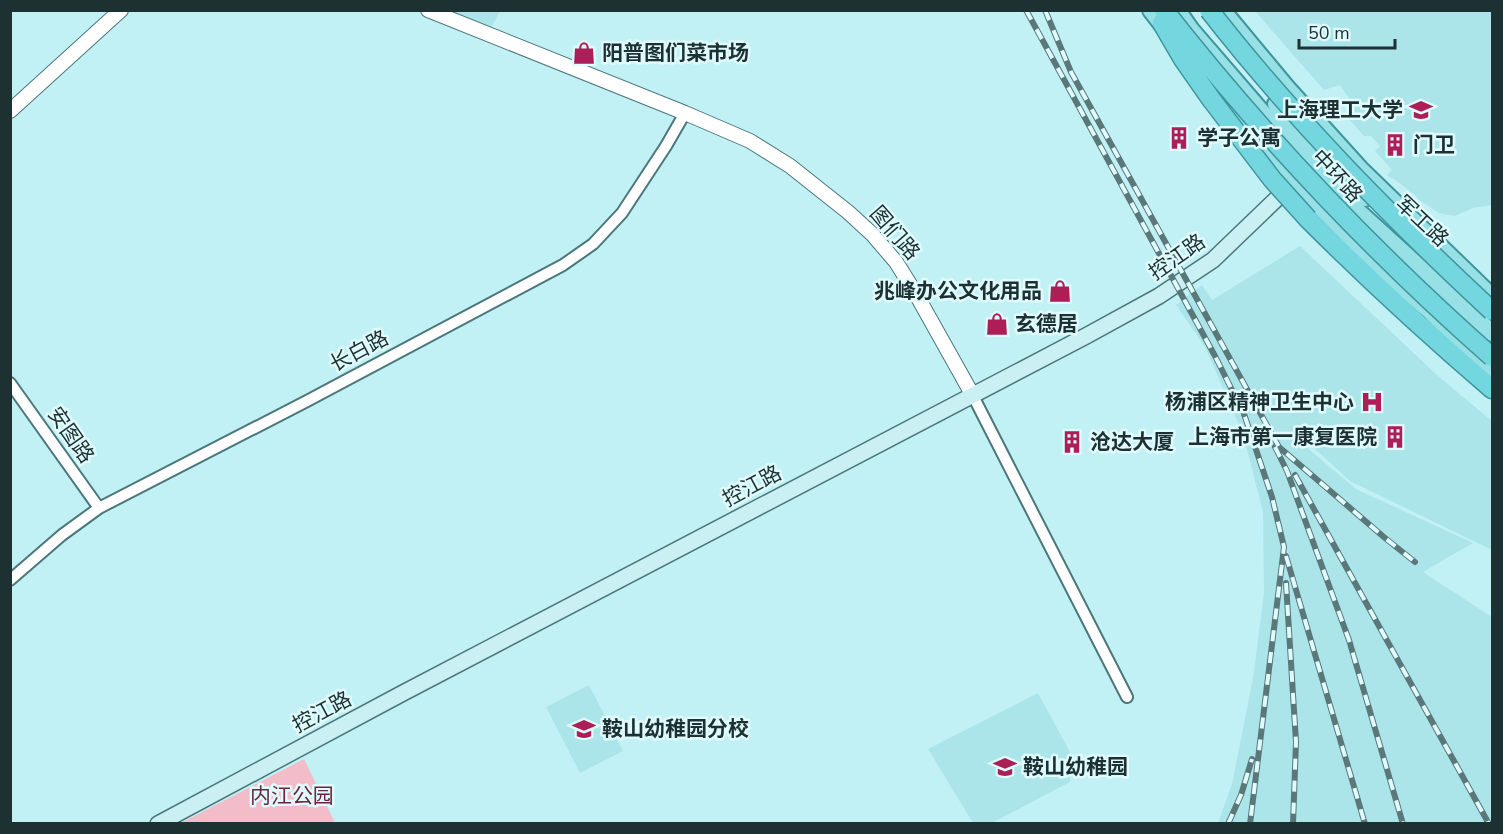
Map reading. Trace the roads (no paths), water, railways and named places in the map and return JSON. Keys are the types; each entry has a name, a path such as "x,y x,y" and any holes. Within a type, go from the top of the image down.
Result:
{"highway":[{"path":"1153,10 1194,75 1240,138 1286,195 1372,282 1492,389"},
{"name":"中环路","path":"1164,10 1260,126 1328,200 1400,272 1492,357"},
{"name":"中环路","path":"1209,12 1286,103 1353,177 1488,311"}],"main road":[{"path":"1153,10 1187,56 1295,181 1392,279 1431,312 1492,370"},
{"path":"1177,10 1191,30 1315,163 1488,311 1492,333"},
{"path":"1209,12 1315,163"},
{"name":"军工路","path":"1209,12 1336,143 1488,311"},
{"name":"控江路","path":"158,824 1159,296 1213,260 1336,143"},
{"path":"1431,312 1488,311"}],"street":[{"path":"10,111 121,10"},
{"name":"图们路","path":"428,10 750,141 790,166 872,234 896,262 972,394 1127,697"},
{"name":"长白路","path":"10,580 62,535 99,508 563,265 593,244 622,213 685,113"},
{"name":"安图路","path":"10,383 99,508"}],"railway":[{"path":"1026,10 1215,356 1244,414 1272,497 1284,547 1250,824"},
{"path":"1045,10 1071,72 1279,447 1415,562"},
{"path":"1275,447 1287,471 1349,640 1403,824"},
{"path":"1295,475 1489,824"},
{"path":"1286,556 1365,824"},
{"path":"1286,583 1296,742 1293,824"},
{"path":"1228,824 1241,795 1252,759"}],"place":[{"name":"阳普图们菜市场","path":"584,53"},
{"name":"上海理工大学","path":"1421,110"},
{"name":"学子公寓","path":"1179,138"},
{"name":"门卫","path":"1395,145"},
{"name":"兆峰办公文化用品","path":"1060,291"},
{"name":"玄德居","path":"997,324"},
{"name":"杨浦区精神卫生中心","path":"1372,402"},
{"name":"上海市第一康复医院","path":"1395,437"},
{"name":"沧达大厦","path":"1072,442"},
{"name":"鞍山幼稚园分校","path":"584,729"},
{"name":"鞍山幼稚园","path":"1005,767"}],"park label":[{"name":"内江公园","path":"292,796"}]}
